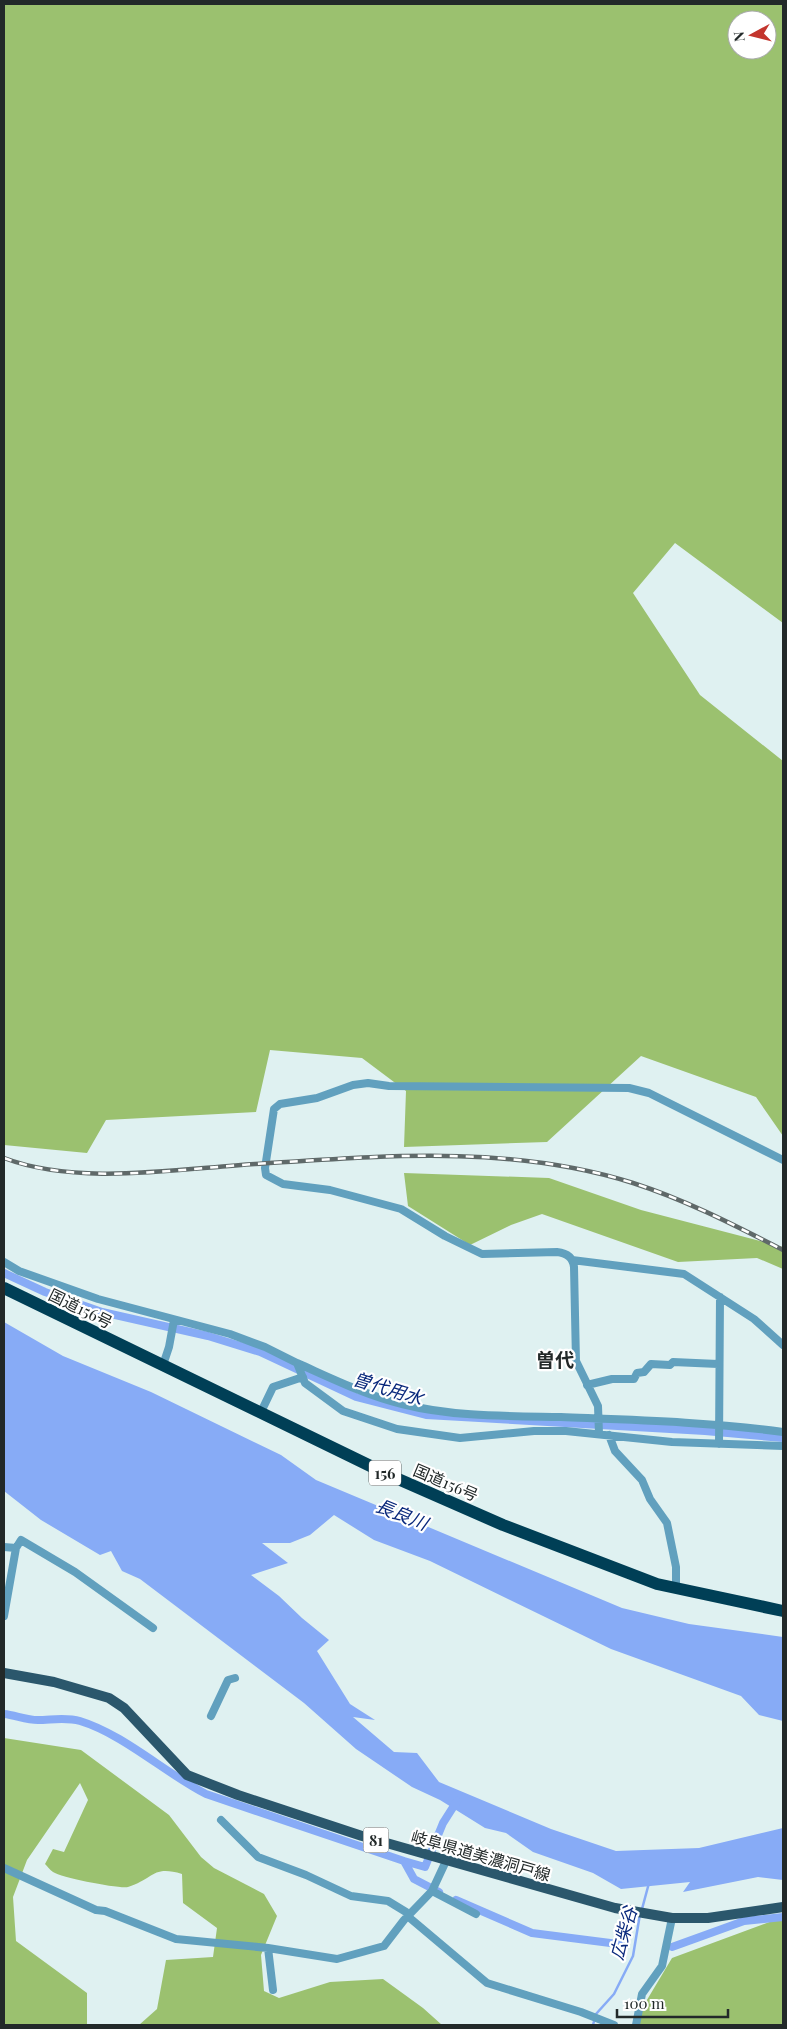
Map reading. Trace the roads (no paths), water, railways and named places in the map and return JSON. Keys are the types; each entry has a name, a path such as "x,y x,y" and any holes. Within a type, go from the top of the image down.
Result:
{"highway":[{"name":"国道156号","path":"4,1288 389,1475 503,1525 599,1563 676,1589 783,1611"}],"main road":[{"name":"岐阜県道美濃洞戸線","path":"4,1673 54,1682 109,1698 124,1708 187,1775 226,1794 446,1861 585,1901 672,1918 708,1918 783,1907"}],"street":[{"path":"783,1160 649,1093 629,1088 388,1086 368,1083 353,1085 317,1098 285,1102 274,1109 265,1168 266,1175 283,1184 330,1190 401,1208 445,1236 482,1254 557,1252 565,1254 572,1260 674,1272 692,1278 754,1319 783,1345"},
{"path":"572,1260 576,1361 598,1406 599,1426"},
{"path":"4,1262 55,1284 173,1326 230,1334 265,1347 300,1370 401,1404 534,1423 719,1433 783,1432"},
{"path":"719,1433 718,1364 720,1297"},
{"path":"163,1365 173,1326"},
{"path":"587,1385 612,1379 634,1379 637,1373 644,1372 651,1364 668,1365 673,1362 718,1364"},
{"path":"260,1412 273,1387 300,1370"},
{"path":"300,1370 313,1390 343,1411 397,1429 460,1438 534,1423 599,1426 609,1434 672,1442 719,1433 783,1446"},
{"path":"609,1434 615,1451 638,1475 650,1499 667,1523 676,1567 676,1589"},
{"path":"4,1616 16,1548 21,1540 75,1572 154,1628"},
{"path":"4,1546 16,1548"},
{"path":"211,1716 228,1680 236,1678"},
{"path":"221,1820 258,1857 306,1875 351,1896 388,1902 408,1915 487,1983 590,2015 614,2025"},
{"path":"4,1868 96,1910 105,1911 176,1939 268,1948 337,1959 384,1946 408,1915 434,1888 446,1861"},
{"path":"434,1888 476,1914"},
{"path":"636,2025 642,1994 662,1966 672,1918"},
{"path":"268,1948 273,1990"}],"water":[{"path":"4,1322 63,1356 151,1392 281,1455 316,1480 622,1608 689,1624 783,1637 783,1721 759,1715 741,1696 611,1649 430,1561 374,1540 334,1515 310,1535 290,1543 262,1543 288,1563 251,1575 279,1596 329,1640 317,1651 350,1704 375,1720 353,1717 394,1752 417,1753 439,1782 551,1829 616,1851 699,1848 783,1828 783,1880 758,1877 683,1892 690,1882 621,1889 593,1873 533,1852 506,1833 485,1828 440,1800 412,1787 356,1749 304,1703 140,1579 122,1571 111,1551 100,1555 41,1520 4,1491"}],"waterway":[{"name":"曽代用水","path":"4,1273 45,1292 102,1312 208,1336 260,1352 356,1397 426,1415 705,1431 783,1438"},
{"path":"4,1714 34,1720 75,1720 96,1727 128,1744 175,1776 206,1794 404,1861 414,1879 439,1892"},
{"path":"404,1861 425,1867 443,1823 457,1801"},
{"name":"広柴谷","path":"642,1909 649,1883"},
{"path":"456,1900 532,1933 626,1945"},
{"name":"広柴谷","path":"593,2025 596,2014 614,1994 633,1956 640,1914"},
{"path":"672,1947 744,1921 783,1917"}],"railway":[{"path":"4,1158 33,1167 95,1174 160,1172 255,1164 398,1156 493,1158 540,1162 587,1171 653,1190 746,1231 783,1250"}],"district":[{"name":"曽代","path":"555,1359"}],"water label":[{"name":"長良川","path":"402,1514"}]}
